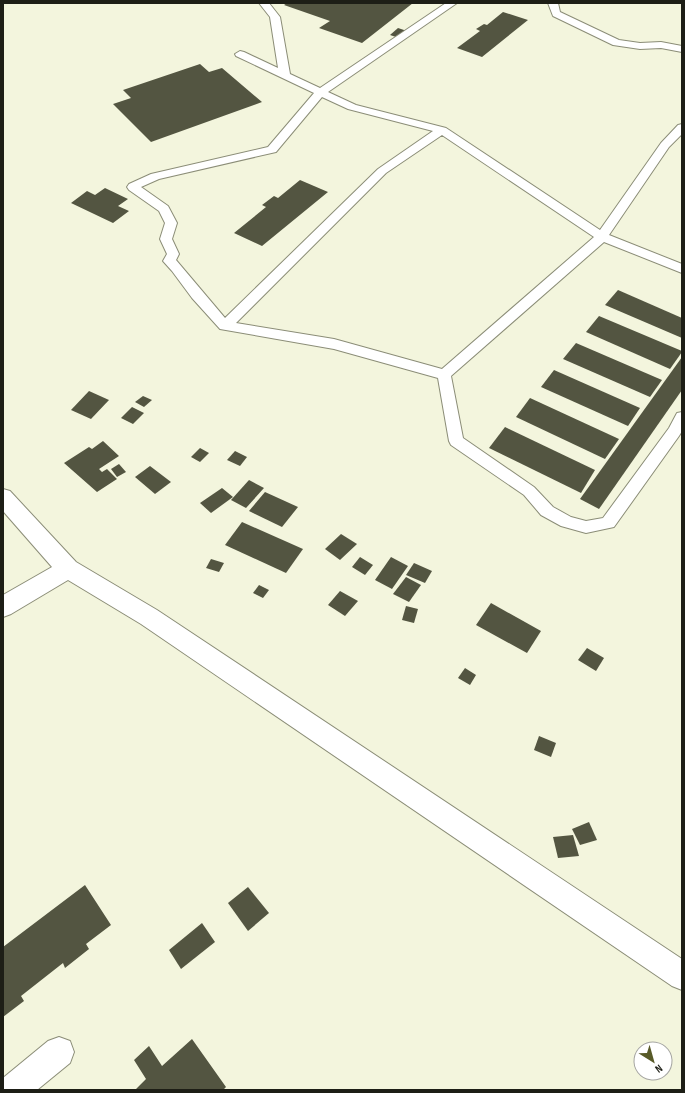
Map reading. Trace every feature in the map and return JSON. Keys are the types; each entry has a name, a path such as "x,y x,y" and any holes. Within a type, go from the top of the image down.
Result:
{"street":[{"path":"3,497 68,568 149,617 682,976"},
{"path":"3,607 68,568"},
{"path":"13,1090 59,1052"}],"lane":[{"path":"264,3 275,17 285,75"},
{"path":"444,375 334,344 264,331 225,326 197,295 178,268 169,261 173,254 166,239 171,223 164,209 133,187 155,176 272,150 320,92 452,3"},
{"path":"553,3 556,14 617,43 640,46 661,45 682,49"},
{"path":"240,54 352,108 442,130 602,237 682,269"},
{"path":"444,375 602,237 665,145 682,127"},
{"path":"225,326 382,171 442,130"},
{"path":"444,375 456,441 529,491 548,511 567,522 586,527 608,523 674,432 682,417"}],"building":[{"path":"287,3 413,3 362,43 319,28 330,21 284,5"},
{"path":"503,12 528,20 482,57 457,48 480,31 476,29 484,24 487,25"},
{"path":"398,28 407,31 399,38 390,35"},
{"path":"200,64 209,72 222,68 262,102 151,142 113,104 131,98 123,90"},
{"path":"300,180 328,192 262,246 234,233 266,207 262,205 274,196 278,198"},
{"path":"105,188 128,199 118,206 129,211 113,223 71,203 87,191 95,195"},
{"path":"618,290 682,318 682,338 605,305"},
{"path":"599,316 682,352 670,369 586,332"},
{"path":"576,343 662,380 650,397 563,359"},
{"path":"682,357 682,390 599,509 580,499"},
{"path":"554,370 640,408 628,426 541,387"},
{"path":"89,391 109,400 91,419 71,410"},
{"path":"143,396 152,400 144,407 135,402"},
{"path":"530,398 619,439 605,459 516,417"},
{"path":"132,407 144,413 133,424 121,418"},
{"path":"505,427 595,470 581,493 489,448"},
{"path":"103,441 119,456 99,469 102,472 107,469 117,479 97,492 64,463 89,447 92,449"},
{"path":"200,448 209,453 200,462 191,457"},
{"path":"235,451 247,457 240,466 227,460"},
{"path":"119,464 126,472 117,477 111,469"},
{"path":"150,466 171,482 155,494 135,477"},
{"path":"249,480 264,488 246,508 231,500"},
{"path":"222,488 233,497 211,513 200,503"},
{"path":"265,492 298,507 282,527 249,511"},
{"path":"242,522 303,549 286,573 225,545"},
{"path":"341,534 357,544 340,560 325,549"},
{"path":"360,557 373,565 365,575 352,567"},
{"path":"391,557 408,566 392,589 375,580"},
{"path":"211,559 224,563 219,572 206,568"},
{"path":"414,563 432,571 425,583 406,575"},
{"path":"406,577 421,585 409,602 393,594"},
{"path":"259,585 269,590 263,598 253,593"},
{"path":"340,591 358,601 345,616 328,605"},
{"path":"491,603 541,631 527,653 476,625"},
{"path":"406,606 418,609 414,623 402,620"},
{"path":"587,648 604,658 596,671 578,660"},
{"path":"465,668 476,675 470,685 458,678"},
{"path":"539,736 556,743 551,757 534,750"},
{"path":"589,822 597,840 580,845 572,829"},
{"path":"573,835 579,856 558,858 553,837"},
{"path":"85,885 111,925 86,944 89,949 65,968 63,963 21,996 24,1001 3,1017 3,947"},
{"path":"248,887 269,913 248,931 228,903"},
{"path":"202,923 215,942 181,969 169,950"},
{"path":"192,1039 226,1087 223,1090 135,1090 146,1079 134,1060 149,1046 162,1066"}]}
